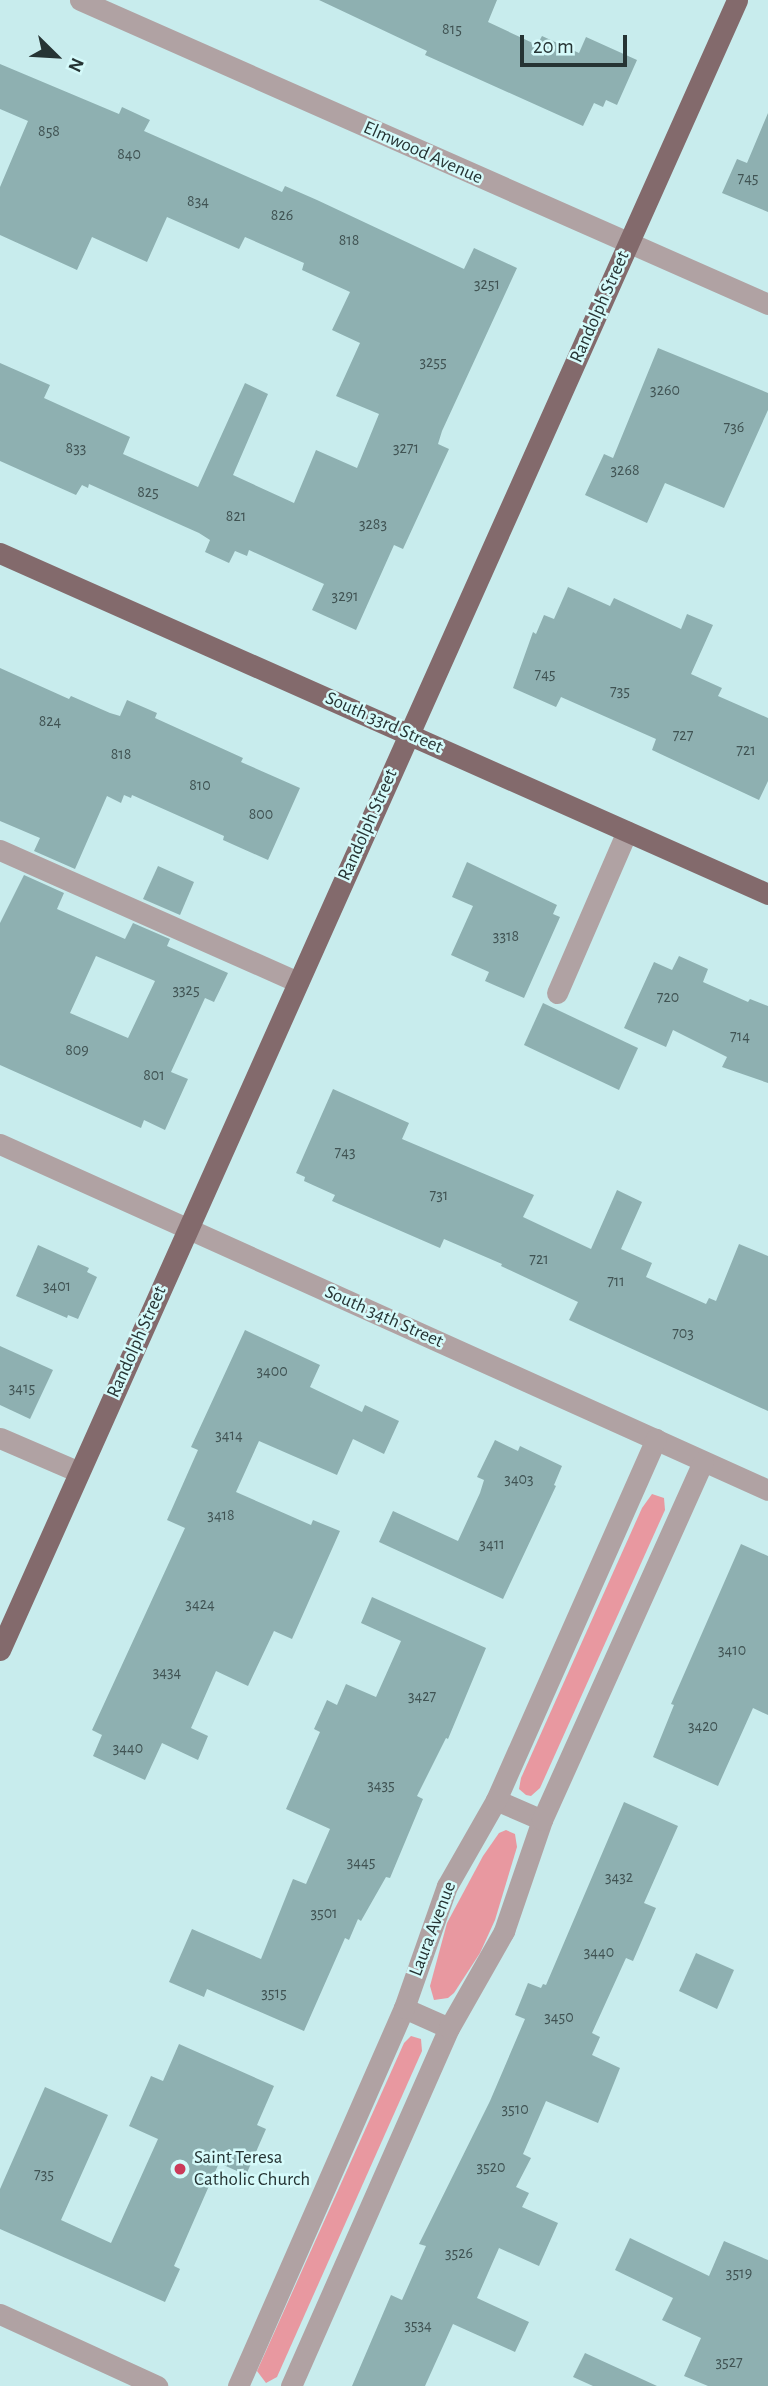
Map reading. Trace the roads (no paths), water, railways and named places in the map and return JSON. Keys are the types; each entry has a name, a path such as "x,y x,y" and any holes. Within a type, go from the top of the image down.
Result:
{"main road":[{"name":"Randolph Street","path":"0,1650 737,0"},
{"name":"South 33rd Street","path":"0,552 768,894"}],"street":[{"name":"Elmwood Avenue","path":"80,0 768,304"},
{"path":"557,993 627,831"},
{"path":"0,850 298,982"},
{"name":"South 34th Street","path":"0,1144 768,1490"},
{"path":"0,1438 79,1472"},
{"name":"Laura Avenue","path":"238,2386 404,2008 447,1886 496,1800 656,1439"},
{"path":"291,2386 449,2028 504,1931 542,1820 703,1461"},
{"path":"496,1800 542,1820"},
{"path":"404,2008 449,2028"},
{"path":"0,2314 157,2386"}],"place":[{"name":"Saint Teresa Catholic Church","path":"180,2169"}]}
